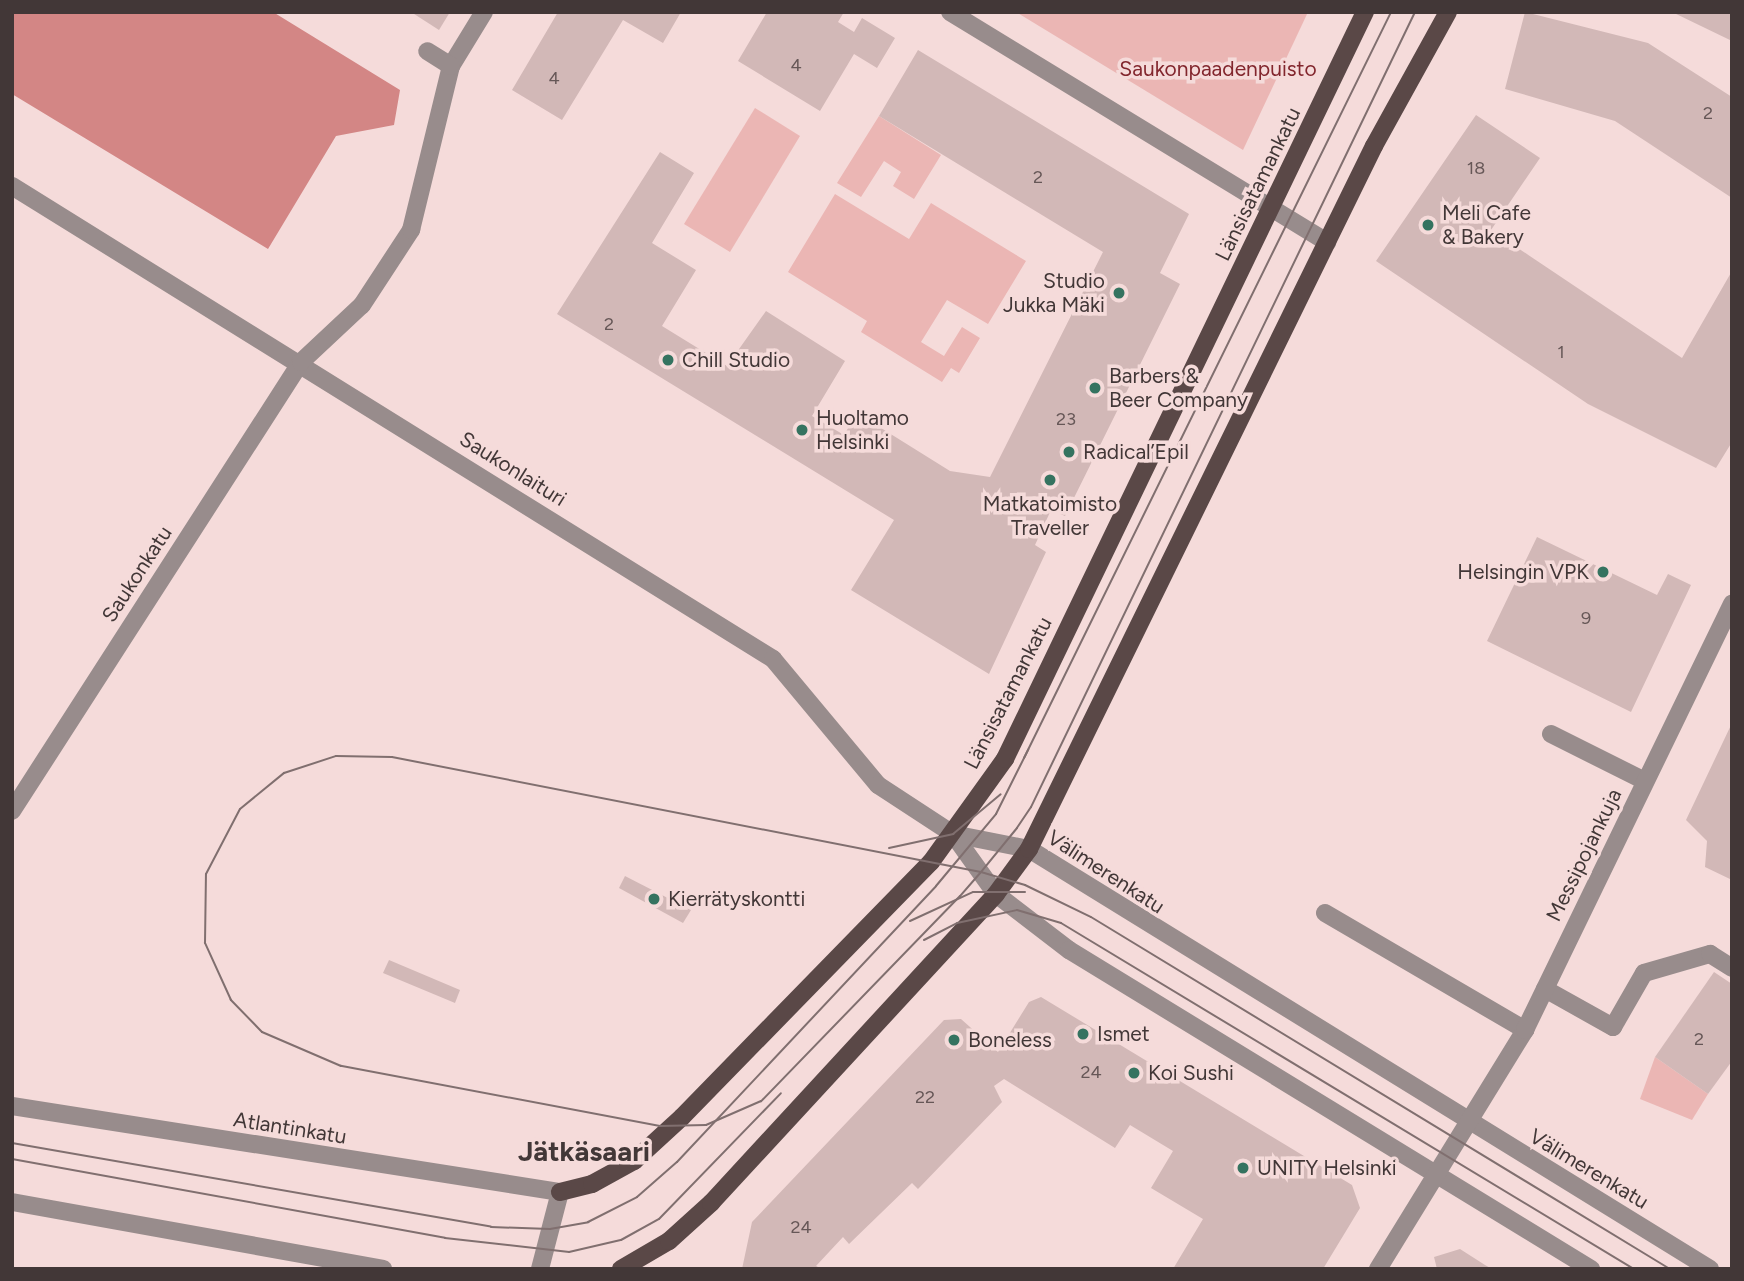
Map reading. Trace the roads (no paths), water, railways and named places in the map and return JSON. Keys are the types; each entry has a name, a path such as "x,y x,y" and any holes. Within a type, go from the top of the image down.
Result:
{"main road":[{"name":"Länsisatamankatu","path":"560,1192 607,1177 656,1142 953,834 1005,759 1365,12"},
{"path":"621,1269 669,1241 710,1203 996,894 1029,849 1327,242 1448,12"}],"street":[{"name":"Saukonkatu","path":"12,811 301,362 362,305 411,230 451,66 484,12"},
{"path":"950,12 1327,242"},
{"path":"427,51 451,66"},
{"name":"Saukonlaituri","path":"12,186 301,362 773,659 878,785 953,834"},
{"name":"Messipojankuja","path":"1378,1269 1525,1030 1732,604"},
{"path":"1551,734 1645,781"},
{"path":"953,834 996,894 1069,950 1591,1269"},
{"name":"Välimerenkatu","path":"953,834 1029,849 1710,1269"},
{"path":"1325,913 1525,1030"},
{"path":"1545,989 1613,1027 1644,973 1710,954 1732,968"},
{"name":"Atlantinkatu","path":"12,1106 560,1192"},
{"path":"540,1269 560,1192"},
{"path":"12,1202 383,1269"}],"tram line":[{"path":"1024,758 1391,12"},
{"path":"1415,12 1031,807 1017,828 981,872 960,896 761,1101 706,1125 660,1126 341,1066 262,1032 231,1000 205,943 206,874 240,809 284,773 336,756 392,757 981,872 1025,885 1091,917 1670,1269"},
{"path":"12,1143 491,1227 550,1229 588,1222 637,1197 677,1162 936,886 996,814 1028,750"},
{"path":"889,848 953,834 1001,794"},
{"path":"910,921 973,892 1025,892"},
{"path":"924,940 957,923 1017,910 1061,923 1634,1269"},
{"path":"12,1159 445,1238 569,1252 621,1240 659,1219 781,1093"}],"place":[{"name":"Meli Cafe & Bakery","path":"1428,225"},
{"name":"Studio Jukka Mäki","path":"1119,293"},
{"name":"Chill Studio","path":"668,360"},
{"name":"Barbers & Beer Company","path":"1095,388"},
{"name":"Huoltamo Helsinki","path":"802,430"},
{"name":"Radical’Epil","path":"1069,452"},
{"name":"Matkatoimisto Traveller","path":"1050,480"},
{"name":"Helsingin VPK","path":"1603,572"},
{"name":"Kierrätyskontti","path":"654,899"},
{"name":"Ismet","path":"1083,1034"},
{"name":"Boneless","path":"954,1040"},
{"name":"Koi Sushi","path":"1134,1073"},
{"name":"UNITY Helsinki","path":"1243,1168"}],"district":[{"name":"Jätkäsaari","path":"584,1151"}],"park label":[{"name":"Saukonpaadenpuisto","path":"1218,69"}]}
